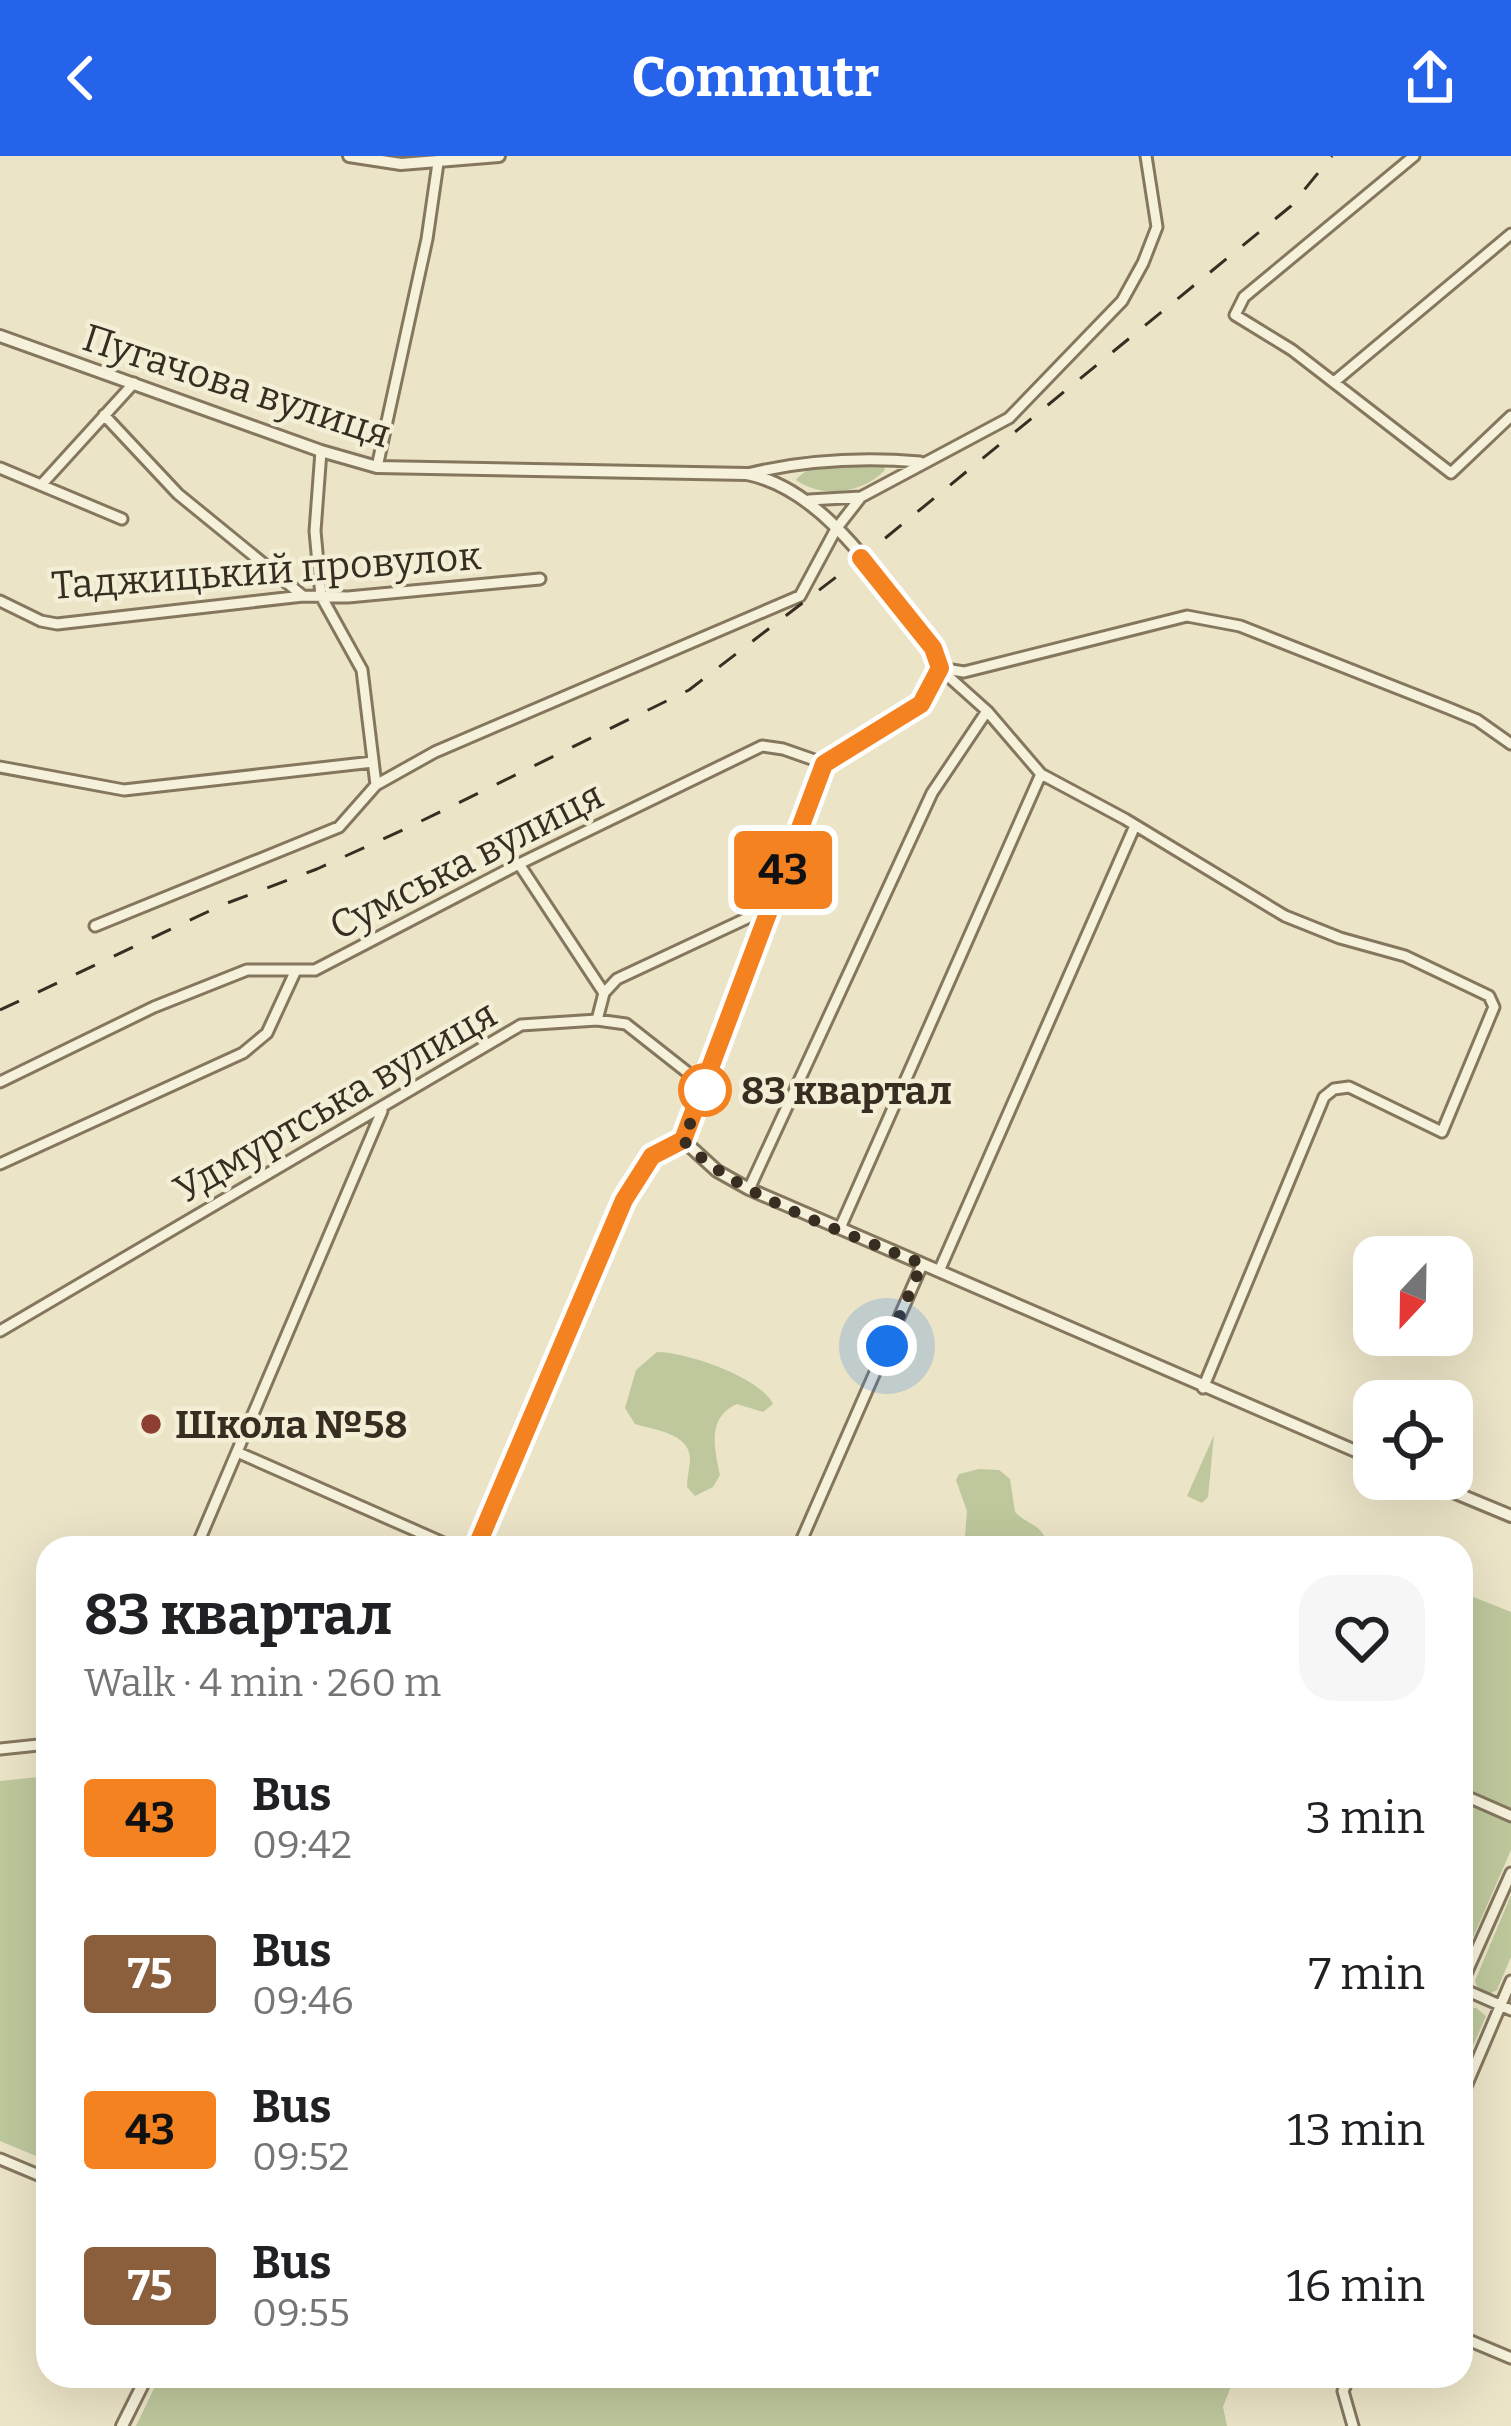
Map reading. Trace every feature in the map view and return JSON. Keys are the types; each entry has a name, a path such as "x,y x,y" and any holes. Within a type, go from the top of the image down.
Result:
{"street":[{"path":"349,156 401,164 500,156"},
{"path":"95,926 339,826 376,785 435,752 800,596 836,529 861,496 1009,418 1122,301 1156,227 1146,156"},
{"path":"1414,156 1244,297 1235,315 1334,382 1451,473 1511,416"},
{"path":"376,467 427,239 438,163"},
{"path":"1334,382 1511,234"},
{"name":"Пугачова вулиця","path":"0,336 376,467 747,474 800,461 878,458 921,462"},
{"path":"42,484 134,383"},
{"path":"104,415 178,494 303,596"},
{"path":"321,451 315,531 321,596 362,670 376,785"},
{"path":"0,467 122,519"},
{"name":"Пугачова вулиця","path":"747,474 781,484 809,500 933,648 940,668"},
{"path":"809,500 861,496"},
{"name":"Таджицький провулок","path":"0,601 57,624 303,596 348,597 540,579"},
{"path":"940,668 964,671 1187,616 1261,634 1477,720 1511,744"},
{"path":"940,668 987,711 1040,774 1125,819 1285,916 1405,956 1489,996 1494,1006 1442,1132 1349,1087 1334,1089 1324,1097 1203,1388"},
{"path":"481,1536 624,1200 652,1156 683,1140 824,764 921,704 940,668"},
{"path":"749,1189 932,793 987,711"},
{"name":"Сумська вулиця","path":"0,1082 154,1007 247,970 315,970 519,863 762,746 824,764"},
{"path":"0,767 124,790 373,763"},
{"path":"839,1228 1040,774"},
{"path":"939,1271 1134,828"},
{"path":"519,863 604,993"},
{"path":"597,1020 604,993 617,979 769,908"},
{"path":"0,1164 243,1053 267,1033 296,970"},
{"name":"Удмуртська вулиця","path":"0,1331 383,1110 520,1025 597,1020 626,1024 706,1087"},
{"path":"201,1536 383,1110"},
{"path":"683,1140 717,1171 749,1189 1353,1450"},
{"path":"803,1536 922,1264"},
{"path":"237,1452 428,1536"},
{"path":"1473,1500 1511,1516"},
{"path":"0,1749 36,1745"},
{"path":"1473,1799 1511,1816"},
{"path":"1473,1959 1511,1873"},
{"path":"1473,2074 1506,2008 1511,1982"},
{"path":"1473,1992 1506,2008"},
{"path":"0,2158 36,2174"},
{"path":"1473,2342 1511,2358"},
{"path":"122,2426 141,2388"},
{"path":"1344,2388 1353,2426"}],"green space":[{"path":"883,465 885,470 876,478 842,491 818,490 796,480 820,466"},
{"path":"657,1352 721,1368 753,1384 773,1404 763,1412 737,1404 721,1417 715,1444 720,1475 713,1487 695,1496 687,1487 690,1458 684,1443 635,1424 625,1408 636,1370"},
{"path":"1214,1435 1208,1497 1202,1503 1187,1496"},
{"path":"999,1470 1010,1479 1015,1512 1043,1536 965,1536 967,1511 956,1480 959,1474"},
{"path":"1473,1597 1511,1612 1511,1850 1473,1937"},
{"path":"36,1777 36,2156 0,2141 0,1781"},
{"path":"1511,1895 1511,1957 1497,1990 1487,1995 1475,1981"},
{"path":"1473,2008 1486,2016 1473,2046"},
{"path":"154,2388 1230,2388 1223,2407 1227,2426 136,2426"}],"railway":[{"path":"0,1010 222,905 405,829 689,690 861,558 1291,206 1332,156"}],"bus line":[{"name":"43","path":"481,1536 624,1200 652,1156 683,1140 824,764 921,704 940,668 933,648 861,558"}],"place":[{"name":"83 квартал","path":"705,1090"},
{"name":"Школа №58","path":"151,1424"}],"route":[{"path":"705,1090 683,1140 717,1171 922,1264 887,1346"}]}
